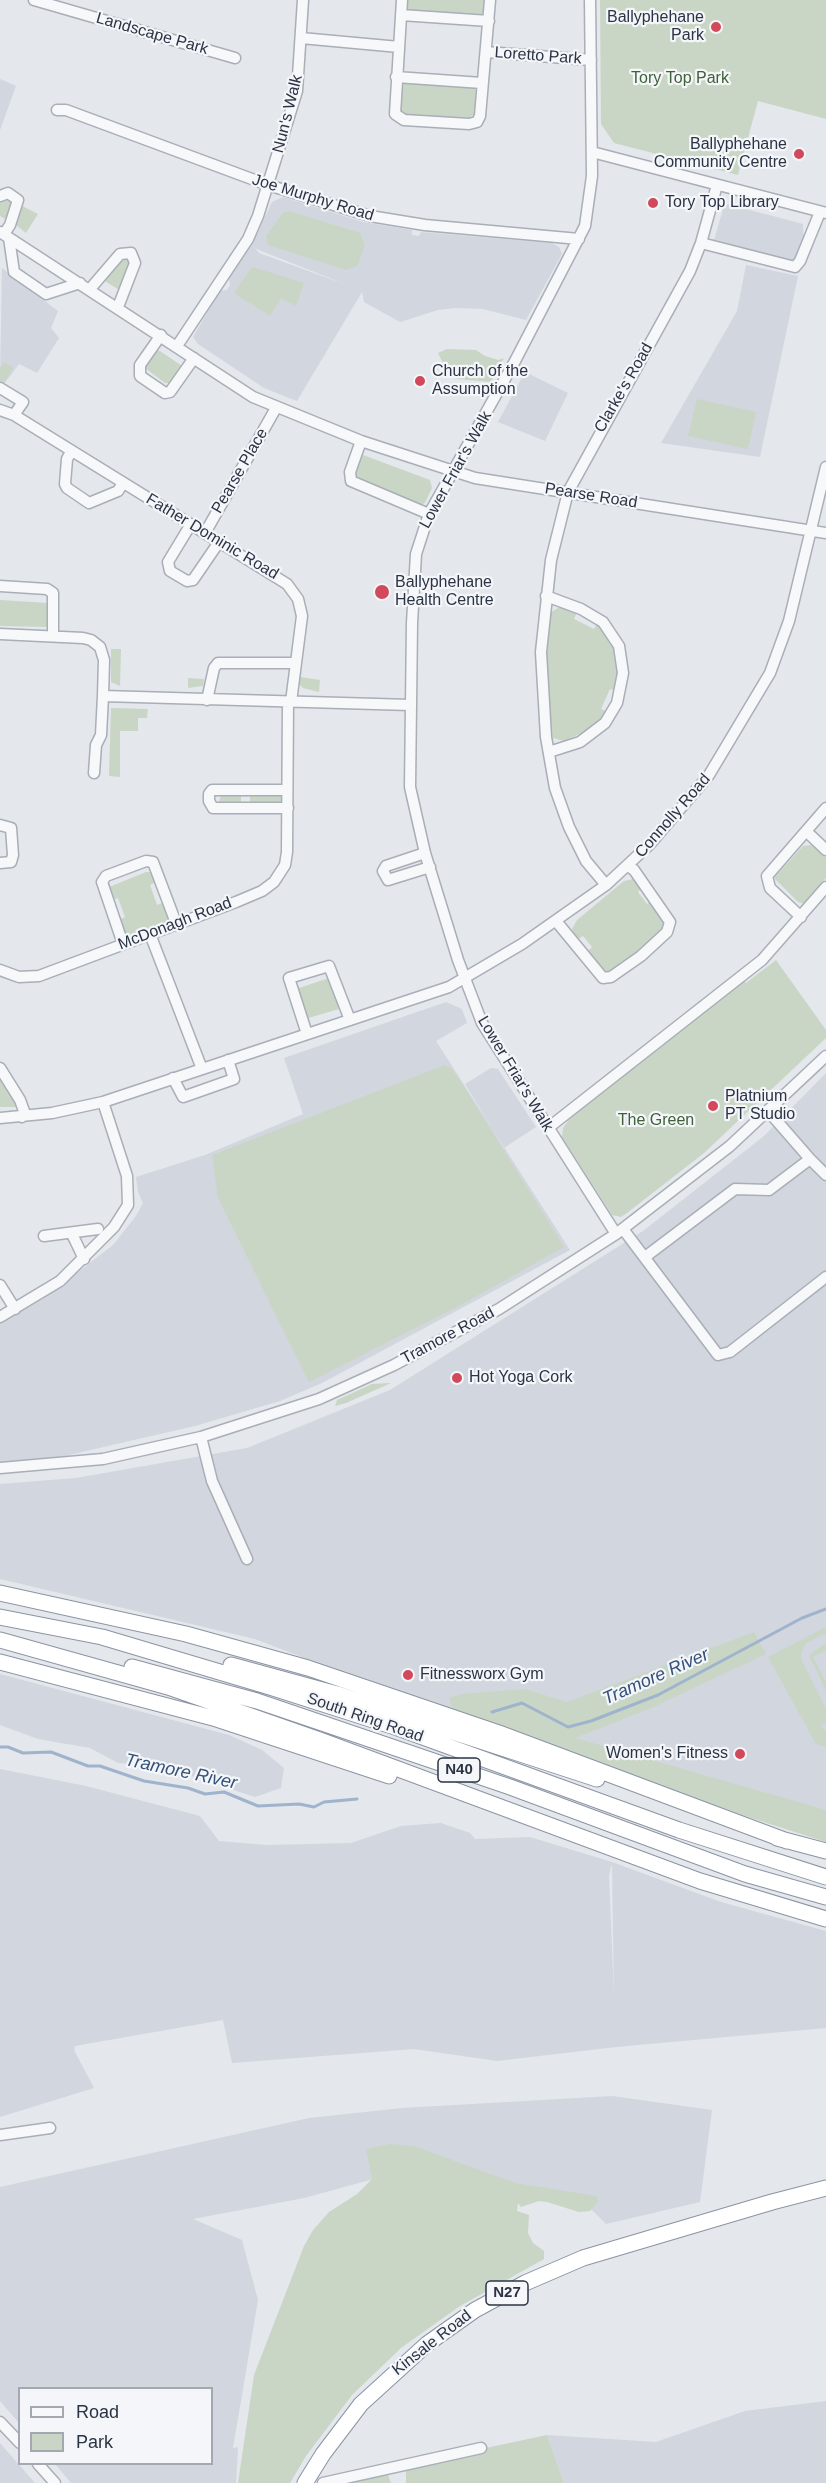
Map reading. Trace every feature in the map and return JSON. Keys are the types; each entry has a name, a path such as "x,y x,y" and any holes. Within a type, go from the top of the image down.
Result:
{"highway":[{"path":"0,1593 186,1634 308,1668 500,1733 787,1841"},
{"name":"South Ring Road","path":"0,1617 102,1637 270,1686 395,1728 679,1830 826,1877"},
{"path":"102,1637 257,1671 336,1694 712,1820 826,1851"},
{"path":"0,1639 168,1687 564,1830"},
{"name":"South Ring Road","path":"0,1639 173,1676 257,1701 510,1787 722,1866 826,1897"},
{"path":"87,1657 251,1707 370,1748 465,1786 583,1838 700,1881 826,1919"},
{"path":"0,1662 213,1718 484,1809 583,1838"},
{"name":"Kinsale Road","path":"771,2202 826,2177"},
{"name":"Kinsale Road","path":"305,2483 322,2454 369,2396 426,2344 475,2310 525,2283 575,2261 771,2202 826,2188"}],"street":[{"name":"Landscape Park","path":"34,0 235,58"},
{"name":"Nun's Walk","path":"177,346 248,239 268,185 297,91 303,0"},
{"name":"Loretto Park","path":"402,0 394,111 397,117 404,120 470,124 480,116 490,0"},
{"name":"Lower Friar's Walk","path":"590,0 591,201 579,239 429,514 421,533 414,563 410,787 425,853 464,979 487,1033 548,1128 619,1231 645,1257 715,1353 721,1356 730,1352 826,1277"},
{"name":"Loretto Park","path":"401,15 489,21"},
{"path":"301,38 399,47"},
{"name":"Loretto Park","path":"486,52 591,60"},
{"name":"Loretto Park","path":"396,77 483,83"},
{"name":"Joe Murphy Road","path":"57,110 66,110 268,185 387,220 579,239"},
{"path":"592,152 823,212 795,267 701,243"},
{"name":"Clarke's Road","path":"606,885 586,861 569,827 555,788 549,752 541,675 546,596 554,541 568,492 580,466 680,291 701,243 717,185"},
{"path":"0,196 8,193 18,200 10,225 4,235 14,272 46,294 80,283"},
{"name":"Pearse Road","path":"4,235 118,307 253,397 361,441 453,472 826,533"},
{"path":"90,289 120,254 131,253 135,263 118,307"},
{"path":"161,335 140,365 140,376 165,393 170,392 194,358"},
{"path":"0,388 23,402 14,415"},
{"name":"Pearse Place","path":"205,533 276,408"},
{"name":"Father Dominic Road","path":"0,410 14,415 280,578 295,593 302,616 289,702"},
{"path":"361,441 350,472 351,481 377,494 429,514"},
{"path":"71,452 67,459 65,484 88,503 118,491 123,483"},
{"name":"Connolly Road","path":"0,1118 22,1117 103,1102 449,987 556,921 606,885 628,866 716,767 770,673 789,621 813,531 826,467"},
{"name":"Pearse Place","path":"190,524 168,562 170,571 187,580 193,580 219,542"},
{"path":"0,586 47,589 52,593 53,636"},
{"path":"546,596 581,609 603,622 619,646 623,673 617,703 605,723 580,742 549,752"},
{"path":"0,634 91,640 100,648 104,660 103,696 101,735 96,745 94,773"},
{"path":"207,700 214,668 218,663 296,663"},
{"path":"103,696 410,705"},
{"name":"McDonagh Road","path":"0,970 20,977 39,976 262,891 274,882 286,860 289,702"},
{"path":"287,790 212,790 209,792 209,801 213,808 288,808"},
{"path":"244,790 245,808"},
{"path":"801,917 770,888 767,876 826,808"},
{"path":"0,825 11,828 13,855 11,862 0,863"},
{"path":"806,831 826,850"},
{"path":"425,853 386,866 382,871 388,880 430,867"},
{"path":"123,944 102,882 106,876 146,861 153,862 176,923"},
{"path":"556,921 603,978 611,977 641,956 667,932 670,922 634,870 628,866"},
{"path":"548,1128 762,960 826,887"},
{"path":"150,934 202,1069"},
{"path":"307,1035 289,978 329,966 350,1020"},
{"name":"Tramore Road","path":"0,1468 103,1459 201,1437 319,1399 394,1365 499,1309 619,1231 730,1146 769,1112 826,1056"},
{"path":"173,1078 181,1096 193,1094 234,1079 228,1060"},
{"path":"0,1068 20,1100 24,1111 22,1117"},
{"path":"0,1317 49,1289 84,1259 114,1227 128,1205 127,1176 103,1102"},
{"path":"769,1112 826,1175"},
{"path":"645,1257 735,1189 769,1190 810,1159"},
{"path":"44,1236 98,1229"},
{"path":"72,1234 84,1259"},
{"path":"0,1285 15,1309"},
{"path":"201,1437 212,1481 247,1559"},
{"path":"0,2135 51,2128"},
{"path":"0,2422 18,2441"},
{"path":"323,2483 481,2448"},
{"path":"40,2465 55,2483"}],"shaded area":[{"path":"0,79 16,86 0,130"},
{"path":"283,197 363,222 412,230 412,235 419,236 421,232 552,243 559,247 562,254 526,320 483,309 455,308 438,310 400,322 364,302 362,292 297,401 264,388 198,344 193,337 220,291 227,290 230,285 229,277 252,245 272,202","holes":["255,248 347,285 259,253"]},
{"path":"727,204 803,224 803,234 806,235 796,260 793,263 713,243 724,206"},
{"path":"746,265 798,276 760,457 661,443 737,311"},
{"path":"2,268 58,311 51,328 59,338 37,373 19,364 4,384 0,382"},
{"path":"525,372 568,393 545,441 498,422"},
{"path":"446,1002 462,1009 467,1023 436,1041 570,1250 322,1383 280,1401 195,1426 47,1460 0,1463 0,1323 43,1299 113,1245 136,1216 143,1203 138,1192 136,1177 205,1155 303,1114 284,1058"},
{"path":"491,1068 498,1069 536,1127 504,1148 465,1084"},
{"path":"826,1073 826,1825 521,1733 364,1681 255,1639 0,1579 0,1484 76,1478 247,1448 390,1390 643,1231 764,1136"},
{"path":"0,1674 229,1735 262,1750 284,1768 281,1788 255,1797 158,1765 118,1763 90,1748 38,1739 0,1725"},
{"path":"0,1769 86,1786 200,1816 219,1841 267,1845 351,1843 401,1826 441,1823 470,1833 475,1839 530,1837 612,1862 721,1902 826,1931 826,2028 616,2047 497,2061 414,2049 232,2063 223,2020 75,2046 74,2050 94,2088 0,2117","holes":["612,1866 614,1996 609,1876"]},
{"path":"612,2096 712,2110 700,2202 606,2224 584,2202 381,2177 304,2198 193,2219 242,2240 258,2300 233,2448 238,2447 236,2483 71,2483 56,2465 213,2465 213,2387 18,2387 18,2422 0,2401 0,2187 309,2118 402,2108"},
{"path":"826,2401 826,2483 564,2483 547,2435 656,2442 745,2411"},
{"path":"0,2443 35,2483 0,2483"}],"green space":[{"path":"407,0 484,0 483,13 477,18 408,10"},
{"name":"Tory Top Park","path":"600,0 826,0 826,119 758,101 738,175 614,143 601,124"},
{"path":"404,82 474,87 477,92 475,114 467,119 405,115 399,111"},
{"path":"7,198 13,202 5,219 0,216 0,200"},
{"path":"22,206 38,214 26,233 16,225"},
{"path":"289,211 360,233 365,245 357,266 346,270 268,245 266,236 283,213"},
{"path":"127,258 130,262 121,291 103,280 119,259"},
{"path":"252,267 304,283 296,306 281,298 270,316 234,293"},
{"path":"447,349 476,350 498,360 504,358 491,382 457,379 447,372 438,353"},
{"path":"155,350 182,366 183,369 172,383 165,383 145,368"},
{"path":"4,362 13,368 4,383 0,380 0,368"},
{"path":"697,399 756,412 748,449 688,436"},
{"path":"363,455 430,480 432,488 425,503 419,506 357,477 354,474"},
{"path":"0,600 48,603 49,627 0,626"},
{"path":"560,607 577,612 574,619 594,629 598,622 616,650 620,672 617,691 610,689 601,709 608,712 593,728 564,741 553,738 548,718 546,638 551,612"},
{"path":"111,649 121,649 120,686 111,682"},
{"path":"300,677 320,680 319,692 303,688 299,684"},
{"path":"188,678 204,679 203,686 188,688"},
{"path":"111,708 148,709 147,718 138,718 138,731 120,731 120,777 109,776"},
{"path":"241,791 241,805 219,802 222,792"},
{"path":"250,792 281,795 281,801 278,805 250,805"},
{"path":"811,845 826,857 826,878 804,904 798,902 774,878 803,846"},
{"path":"146,872 152,872 156,882 150,885 157,905 165,902 170,917 165,923 125,936 118,920 125,917 118,898 111,900 109,887"},
{"path":"633,879 642,888 638,892 647,904 652,901 664,919 663,931 611,972 602,972 586,953 592,947 583,936 576,940 572,929 577,920 624,881"},
{"name":"The Green","path":"776,960 826,1030 826,1038 704,1153 627,1213 621,1217 612,1215 562,1137 563,1128 571,1117 744,981 746,983"},
{"path":"329,978 339,1009 305,1019 296,989"},
{"path":"445,1065 451,1068 463,1085 564,1247 459,1306 309,1382 218,1198 212,1155"},
{"path":"0,1074 14,1096 17,1107 0,1107"},
{"path":"391,1383 335,1406 337,1400 372,1384"},
{"path":"826,1627 826,1633 806,1643 801,1653 802,1661 826,1709 826,1722 821,1726 826,1732 826,1747 816,1744 768,1657"},
{"path":"754,1632 766,1654 651,1708 575,1738 826,1810 826,1842 745,1816 453,1710 449,1698 462,1694 525,1689 567,1702"},
{"path":"826,1643 826,1650 813,1657 826,1682 826,1691 809,1655"},
{"path":"390,2144 414,2146 515,2183 596,2196 598,2202 590,2211 579,2212 547,2202 539,2201 521,2207 518,2203 517,2211 529,2215 528,2233 533,2243 544,2251 544,2259 460,2306 401,2348 352,2395 306,2456 290,2483 238,2483 254,2375 304,2246 313,2230 329,2212 357,2194 372,2179 366,2149"},
{"path":"547,2435 564,2483 406,2483 406,2465"},
{"path":"387,2472 391,2483 347,2483"}],"waterway":[{"name":"Tramore River","path":"492,1712 522,1703 568,1727 591,1721 658,1695 802,1618 826,1609"},
{"name":"Tramore River","path":"0,1747 8,1747 23,1753 51,1752 88,1766 100,1766 144,1781 188,1788 205,1794 224,1792 258,1806 299,1804 314,1807 324,1802 357,1799"}],"place":[{"name":"Ballyphehane Park","path":"716,27"},
{"name":"Ballyphehane Community Centre","path":"799,154"},
{"name":"Tory Top Library","path":"653,203"},
{"name":"Church of the Assumption","path":"420,381"},
{"name":"Ballyphehane Health Centre","path":"382,592"},
{"name":"Platnium PT Studio","path":"713,1106"},
{"name":"Hot Yoga Cork","path":"457,1378"},
{"name":"Fitnessworx Gym","path":"408,1675"},
{"name":"Women's Fitness","path":"740,1754"}]}
